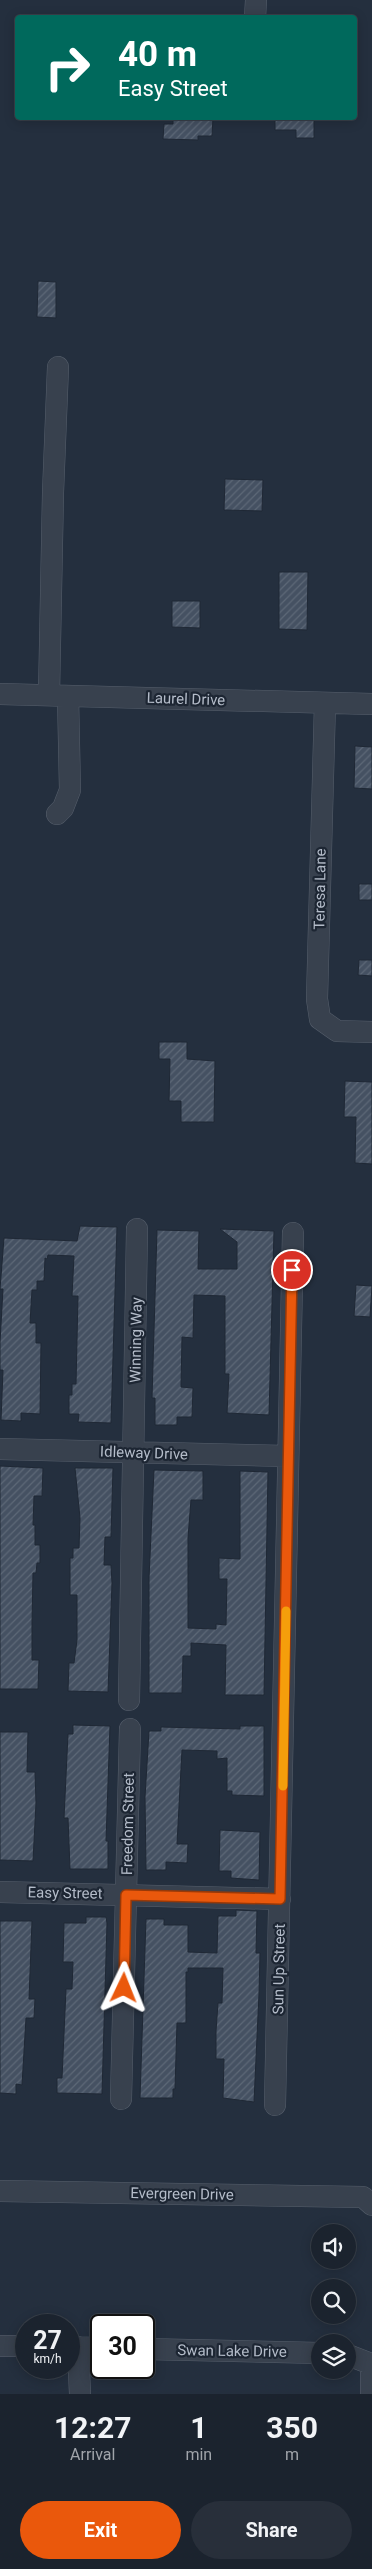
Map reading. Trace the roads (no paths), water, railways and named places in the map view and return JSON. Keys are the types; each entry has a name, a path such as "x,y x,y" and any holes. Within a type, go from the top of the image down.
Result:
{"street":[{"path":"255,15 256,0"},
{"path":"57,814 63,808 70,790 59,696 53,493 58,367"},
{"name":"Laurel Drive","path":"0,694 372,704"},
{"name":"Teresa Lane","path":"325,703 317,999 320,1019 337,1032 372,1032"},
{"name":"Winning Way","path":"134,1452 137,1229"},
{"name":"Sun Up Street","path":"275,2105 285,1708 293,1232"},
{"name":"Idleway Drive","path":"0,1449 288,1456"},
{"path":"129,1700 134,1452"},
{"name":"Freedom Street","path":"120,2099 130,1729"},
{"name":"Easy Street","path":"0,1892 280,1899"},
{"name":"Evergreen Drive","path":"0,2191 368,2201"},
{"path":"0,2346 15,2346"},
{"path":"356,2357 361,2357 370,2353 372,2348"},
{"name":"Swan Lake Drive","path":"155,2349 311,2353"},
{"path":"356,2358 371,2364 371,2394"},
{"path":"78,2379 80,2394"}]}
